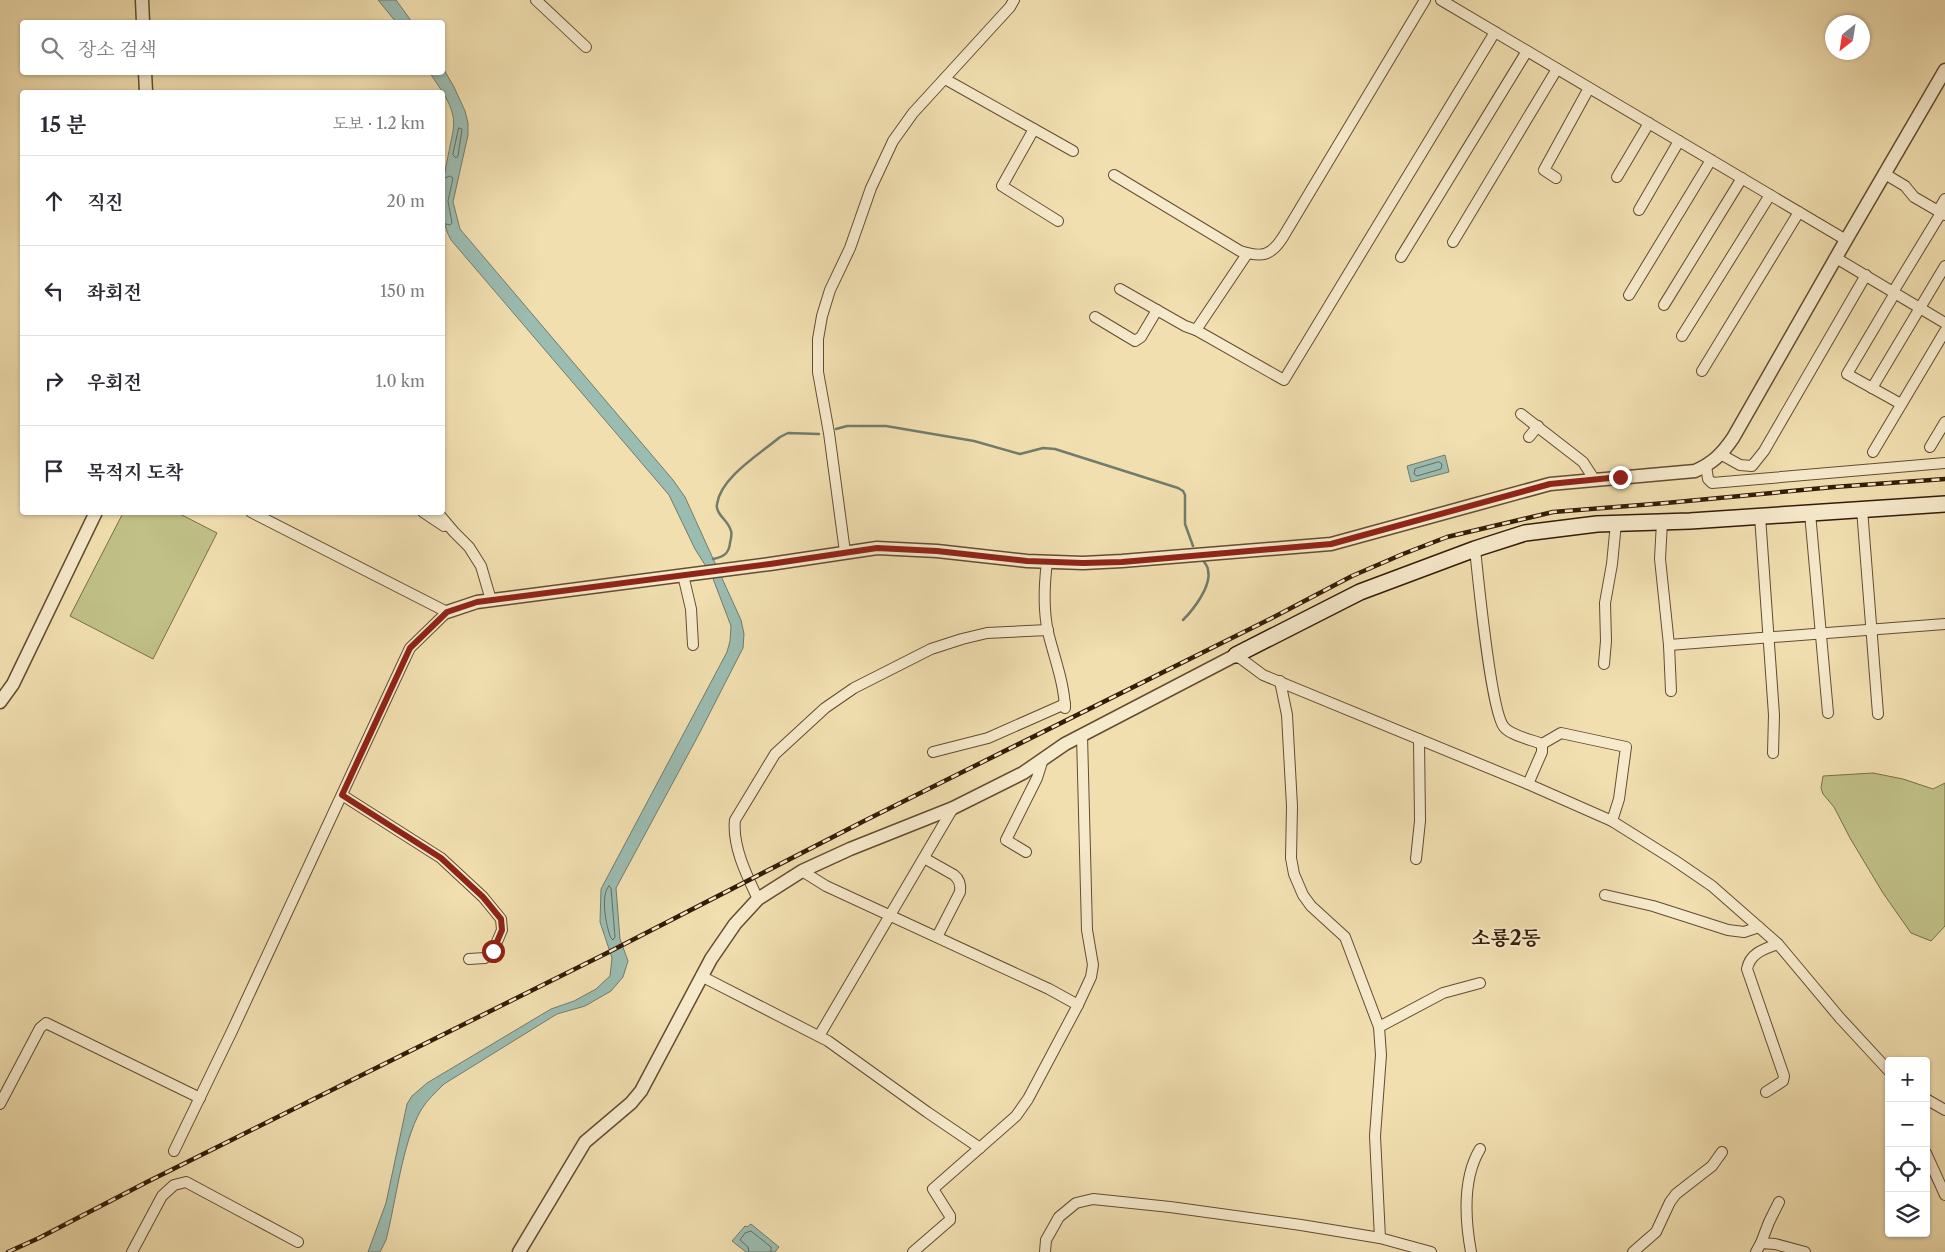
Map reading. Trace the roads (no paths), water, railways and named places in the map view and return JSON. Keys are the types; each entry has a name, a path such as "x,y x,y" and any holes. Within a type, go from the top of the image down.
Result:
{"main road":[{"path":"1236,654 1360,592 1474,549 1525,533 1562,527 1616,523 1662,522 1945,504"}],"street":[{"path":"142,0 143,20"},
{"path":"536,0 586,47"},
{"path":"845,552 829,432 818,372 818,339 822,316 830,290 850,248 871,188 893,141 913,113 1010,7 1014,0"},
{"path":"1114,176 1240,251 1252,255 1265,255 1277,247 1425,0"},
{"path":"1441,0 1846,240"},
{"path":"1120,289 1284,380 1495,32"},
{"path":"1401,257 1527,51"},
{"path":"1452,242 1557,69"},
{"path":"174,1151 410,648 447,612 477,602 824,557 877,548 1048,562 1122,562 1331,544 1550,484 1695,470 1706,466 1722,454 1733,438 1945,70"},
{"path":"145,75 146,90"},
{"path":"945,78 1073,151"},
{"path":"1556,178 1544,170 1589,88"},
{"path":"1617,176 1649,123"},
{"path":"1034,129 1002,186 1058,221"},
{"path":"1639,210 1679,141"},
{"path":"1628,295 1711,160"},
{"path":"1884,174 1905,186 1914,196 1941,213"},
{"path":"1664,305 1742,178"},
{"path":"1682,336 1770,195"},
{"path":"1902,404 1848,374 1941,213 1945,199"},
{"path":"1702,371 1799,212"},
{"path":"1196,330 1247,254"},
{"path":"1836,258 1945,323"},
{"path":"1872,388 1945,266"},
{"path":"1722,454 1740,465 1752,466 1764,451 1866,275"},
{"path":"1095,317 1136,341 1141,337 1157,310"},
{"path":"1873,452 1945,331"},
{"path":"1522,414 1583,462 1594,479"},
{"path":"1930,447 1945,422"},
{"path":"1529,437 1538,426"},
{"path":"1706,466 1708,479 1712,484 1945,463"},
{"path":"1862,510 1878,714"},
{"path":"1810,513 1828,713"},
{"path":"0,702 13,684 95,515"},
{"path":"257,515 447,612"},
{"path":"427,515 454,532"},
{"path":"440,515 469,547 481,566 491,600"},
{"path":"1760,516 1774,715 1773,752"},
{"path":"1662,522 1660,559 1669,645 1671,691"},
{"path":"1604,664 1606,641 1605,603 1616,523"},
{"path":"1474,549 1491,675 1499,717 1504,728 1542,744"},
{"path":"933,752 988,738 1065,706 1048,630 1044,600 1048,562"},
{"path":"683,575 691,609 693,645"},
{"path":"1669,645 1945,624"},
{"path":"758,899 749,880 738,846 734,828 735,820 776,754 825,708 854,688 931,649 987,633 1048,630"},
{"path":"519,1252 585,1142 631,1103 641,1091 710,959 734,924 758,899 802,872 850,849 953,808 1023,773 1082,734 1236,654 1263,675 1528,784 1612,821 1674,860 1712,886 1778,944 1840,1018 1885,1067"},
{"path":"1280,682 1287,716 1292,806 1291,858 1294,874 1303,895 1311,906 1345,937 1379,1027 1381,1055 1375,1136 1380,1238"},
{"path":"1542,744 1561,733 1626,747 1620,799 1612,821"},
{"path":"913,1252 950,1220 950,1216 933,1189 1016,1116 1078,1005 1090,977 1093,965 1087,930 1082,734"},
{"path":"1416,859 1420,821 1419,739"},
{"path":"1528,784 1542,752 1542,744"},
{"path":"1026,852 1006,840 1038,778 1043,759"},
{"path":"342,795 441,858 483,897 501,919 502,930 493,951 485,958 470,959"},
{"path":"819,1036 953,808"},
{"path":"924,858 954,875 961,886 960,892 936,937"},
{"path":"802,872 826,886 1049,989 1078,1005"},
{"path":"1606,895 1653,906 1728,930 1744,932 1759,927"},
{"path":"1766,1092 1783,1081 1784,1076 1747,969 1752,957 1759,951 1778,944"},
{"path":"701,976 840,1048 890,1086 980,1148"},
{"path":"1379,1027 1443,993 1480,983"},
{"path":"0,1104 40,1028 46,1023 200,1098"},
{"path":"1930,1101 1945,1110"},
{"path":"1471,1252 1466,1227 1468,1177 1480,1149"},
{"path":"1633,1252 1656,1232 1670,1202 1676,1194 1712,1166 1722,1152"},
{"path":"1930,1162 1945,1196"},
{"path":"132,1252 162,1196 174,1185 186,1182 298,1242"},
{"path":"1045,1252 1046,1240 1059,1217 1076,1203 1093,1199 1170,1207 1380,1238 1431,1252"},
{"path":"1759,1248 1779,1202"},
{"path":"1759,1248 1775,1244 1806,1252"}],"water":[{"path":"378,0 396,0 411,20 394,20"},
{"path":"445,71 465,111 468,123 468,135 453,202 460,229 673,480 685,497 741,620 744,634 743,648 616,888 620,939 628,961 623,977 611,991 585,1006 557,1014 444,1084 432,1096 421,1110 409,1139 386,1240 380,1252 368,1252 386,1203 407,1104 412,1096 427,1083 551,1009 574,1001 596,989 610,976 612,958 600,922 601,889 727,652 731,626 712,576 695,549 669,495 451,240 445,225 445,170 454,120 445,96 445,90 441,90 431,75 445,75"},
{"path":"1445,455 1449,472 1411,482 1407,466"},
{"path":"751,1224 779,1247 775,1252 746,1252 732,1241 745,1226 747,1227"}],"waterway":[{"path":"836,429 847,426 886,426 974,441 1020,454 1043,448 1055,449 1178,488 1185,495 1185,524 1193,546"},
{"path":"713,559 725,554 729,547 730,527 718,511 717,504 720,494 733,475 780,437 788,433 819,434"},
{"path":"1183,620 1196,604 1207,583 1208,569 1202,559"}],"railway":[{"path":"8,1252 605,954 864,821 1272,618 1352,576 1403,554 1447,537 1553,512 1945,479"}],"district":[{"name":"소룡2동","path":"1506,938"}]}
